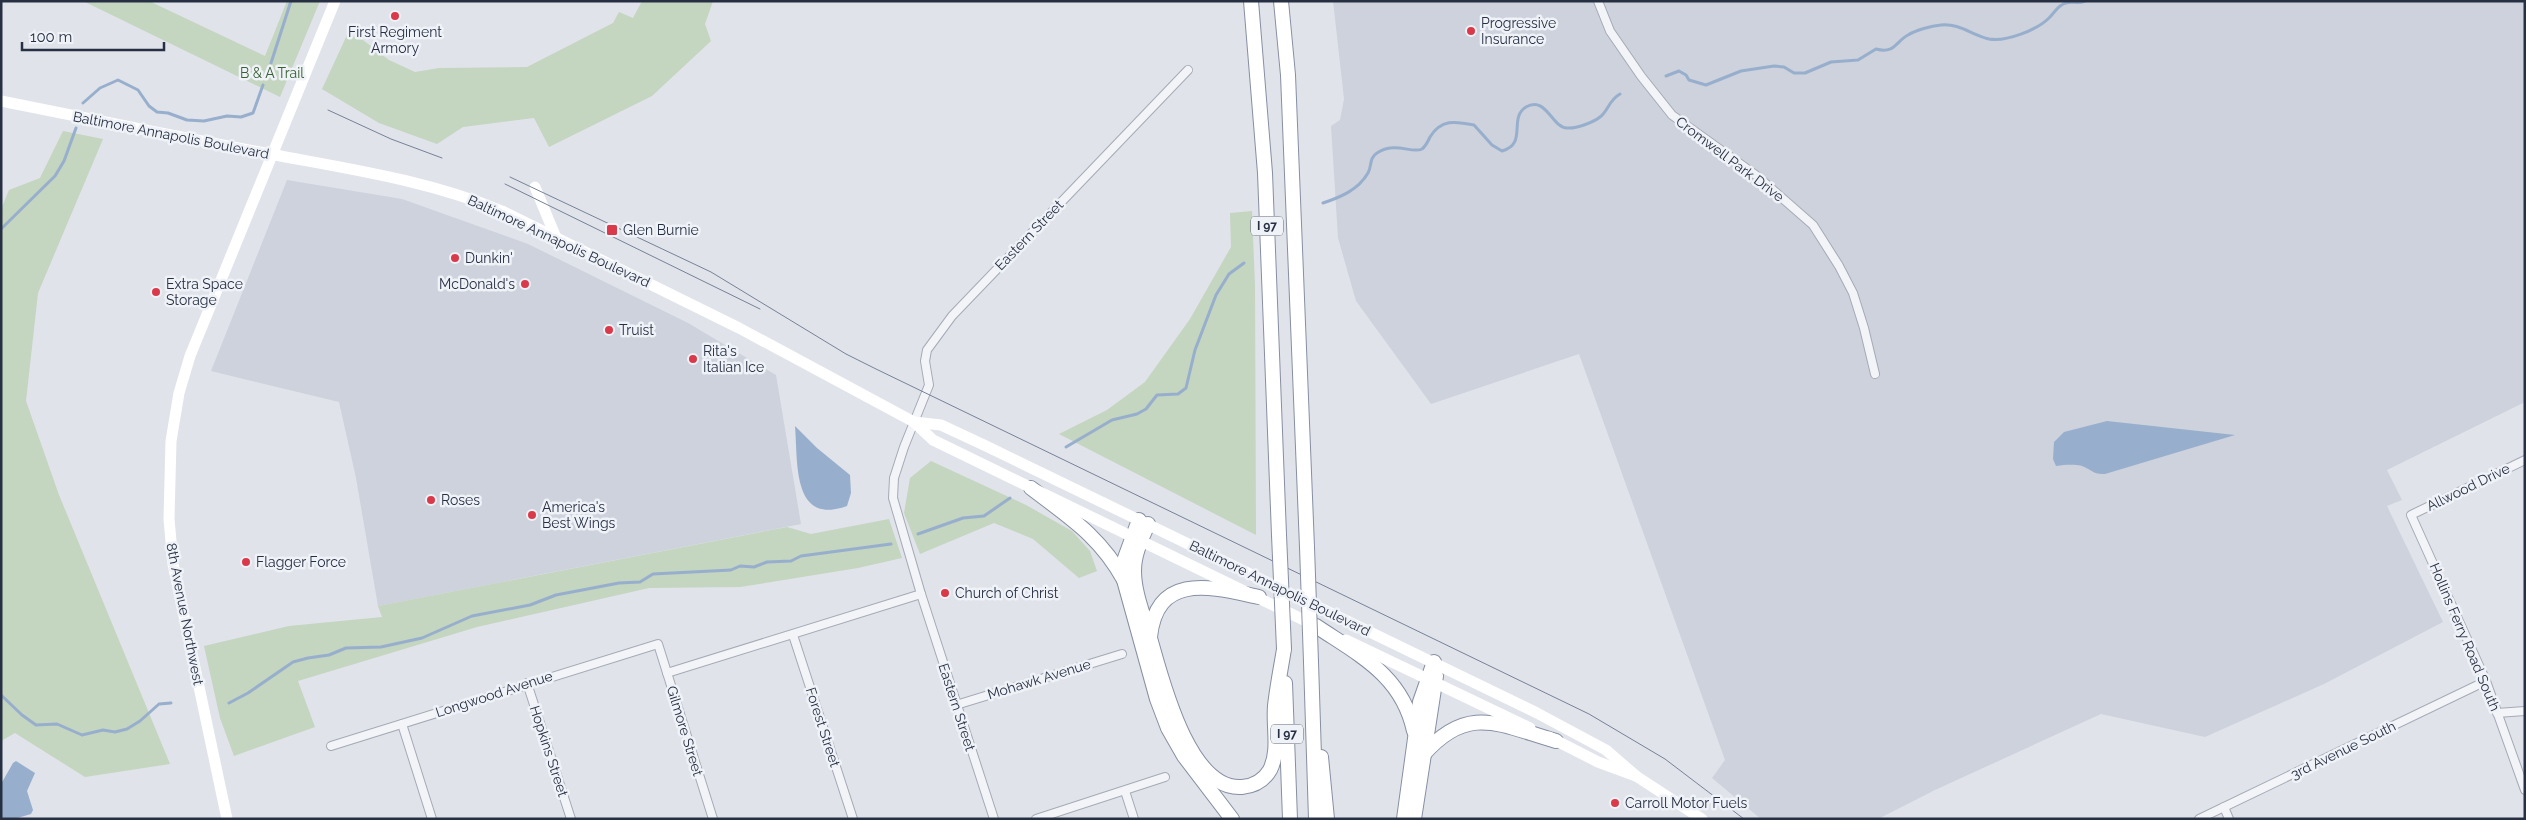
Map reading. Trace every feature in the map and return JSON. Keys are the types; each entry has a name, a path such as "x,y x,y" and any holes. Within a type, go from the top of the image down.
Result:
{"highway":[{"name":"I 97","path":"1251,1 1265,173 1290,819"},
{"name":"I 97","path":"1281,1 1288,75 1316,819"},
{"path":"1288,75 1290,1"},
{"path":"1031,488 1092,534 1110,556 1124,580 1157,699 1168,728 1184,756 1232,819"},
{"path":"1124,580 1125,558 1144,522"},
{"path":"1137,538 1134,580 1169,703 1185,740 1214,777 1224,784 1236,787 1249,786 1261,780 1269,771 1274,760 1275,707 1284,649"},
{"path":"1150,638 1153,623 1160,609 1169,598 1183,590 1206,587 1259,598"},
{"path":"1316,626 1370,662 1393,684 1407,707 1416,738"},
{"path":"1404,819 1420,702 1437,663"},
{"path":"1414,819 1431,680"},
{"path":"1312,700 1325,781 1327,819"},
{"path":"1423,755 1445,733 1461,724 1472,722 1502,725 1556,741"}],"main road":[{"name":"8th Avenue Northwest","path":"227,819 173,564 169,519 169,467 179,393 190,356 336,1"},
{"name":"Baltimore Annapolis Boulevard","path":"1,102 272,155 317,161 468,197 502,211 557,240 739,328 914,422 933,440 1598,762 1636,776"},
{"path":"535,187 557,240"},
{"name":"Baltimore Annapolis Boulevard","path":"914,422 941,425 1437,663 1606,750 1636,776 1702,819"}],"street":[{"name":"Cromwell Park Drive","path":"1598,1 1610,31 1641,76 1672,115 1757,176 1813,225 1853,293 1875,374"},
{"name":"Eastern Street","path":"994,819 921,594 893,498 894,478 929,385 925,361 928,350 943,326 1188,70"},
{"name":"Allwood Drive","path":"2411,515 2525,460"},
{"name":"Hollins Ferry Road South","path":"2411,515 2486,681 2525,790"},
{"path":"667,673 921,594"},
{"name":"Forest Street","path":"793,635 853,819"},
{"name":"Gilmore Street","path":"658,644 713,819"},
{"name":"Longwood Avenue","path":"331,746 526,683 658,644"},
{"name":"Mohawk Avenue","path":"956,705 1122,654"},
{"name":"3rd Avenue South","path":"2199,819 2486,681"},
{"name":"Hopkins Street","path":"526,683 571,819"},
{"path":"2498,713 2525,711"},
{"path":"402,724 432,819"},
{"path":"1036,819 1166,777"},
{"path":"1125,791 1134,819"},
{"path":"2224,807 2229,819"}],"shaded area":[{"path":"1333,1 2525,1 2525,402 2387,470 2402,500 2387,506 2443,622 2324,684 2205,737 2101,714 1935,790 1878,819 1761,819 1712,778 1725,760 1579,354 1431,404 1356,301 1338,238 1331,126 1340,120 1344,99"},
{"path":"287,180 402,199 528,244 688,323 776,375 801,524 378,606 356,478 339,402 211,371"}],"green space":[{"name":"B & A Trail","path":"83,1 149,1 265,56 287,1 320,1 280,97"},
{"path":"642,1 713,1 705,24 711,41 652,96 549,147 534,118 463,127 437,144 379,123 322,89 347,35 363,40 389,60 415,72 439,68 527,67 613,23 619,12 633,18"},
{"path":"63,131 103,139 38,293 26,401 59,495 170,764 85,777 15,733 1,741 1,209 9,190 40,178"},
{"path":"1252,211 1255,286 1256,535 1059,434 1107,410 1145,382 1190,319 1231,247 1230,213"},
{"path":"931,461 1026,505 1072,531 1090,551 1097,571 1079,578 1033,539 994,523 920,554 904,513 910,478"},
{"path":"889,519 902,558 858,568 740,587 649,588 477,627 298,681 315,727 234,756 220,718 204,646 289,626 382,617 378,606 787,527 811,534"}],"water":[{"path":"2107,421 2235,435 2105,474 2095,473 2079,465 2056,466 2053,459 2054,442 2064,432"},
{"path":"795,426 817,448 850,475 851,493 847,506 829,510 816,507 807,499 798,472"},
{"path":"16,761 35,773 27,791 33,810 31,814 14,819 1,819 1,784"}],"waterway":[{"path":"271,63 291,1"},
{"path":"1666,76 1679,71 1686,75 1689,80 1706,85 1741,71 1774,66 1784,67 1794,73 1805,73 1831,62 1858,60 1876,49 1891,49 1911,33 1941,25 1960,27 1989,39 2004,39 2037,27 2063,4 2085,1"},
{"path":"83,103 100,88 118,80 138,90 149,106 157,112 168,113 187,120 204,121 227,116 241,117 253,113 263,85"},
{"path":"1323,203 1343,195 1359,184 1368,173 1373,157 1377,153 1390,148 1422,149 1434,131 1444,124 1455,122 1474,125 1492,145 1502,151 1510,148 1514,143 1518,118 1526,107 1533,104 1539,105 1562,127 1571,128 1585,125 1603,115 1613,99 1620,94"},
{"path":"1,229 55,176 64,161 76,128"},
{"path":"1066,447 1112,420 1137,414 1146,409 1157,395 1178,394 1186,388 1195,350 1216,295 1229,274 1244,263"},
{"path":"918,534 963,518 984,516 1010,498"},
{"path":"229,703 248,693 293,662 329,655 346,648 381,647 422,638 472,616 530,605 556,595 619,583 640,582 653,574 731,570 740,566 754,567 767,562 791,561 801,556 891,544"},
{"path":"1,695 22,715 36,725 57,724 82,735 103,730 115,732 127,729 140,721 159,704 171,703"}],"tram line":[{"path":"328,110 391,139 442,158"},
{"path":"510,177 711,272 846,354 876,369 1589,714 1665,759 1744,819"},
{"path":"505,184 760,309"}],"place":[{"name":"First Regiment Armory","path":"395,16"},
{"name":"Progressive Insurance","path":"1471,31"},
{"name":"Glen Burnie","path":"612,230"},
{"name":"Dunkin'","path":"455,258"},
{"name":"McDonald's","path":"525,284"},
{"name":"Extra Space Storage","path":"156,292"},
{"name":"Truist","path":"609,330"},
{"name":"Rita's Italian Ice","path":"693,359"},
{"name":"Roses","path":"431,500"},
{"name":"America's Best Wings","path":"532,515"},
{"name":"Flagger Force","path":"246,562"},
{"name":"Church of Christ","path":"945,593"},
{"name":"Carroll Motor Fuels","path":"1615,803"}]}
